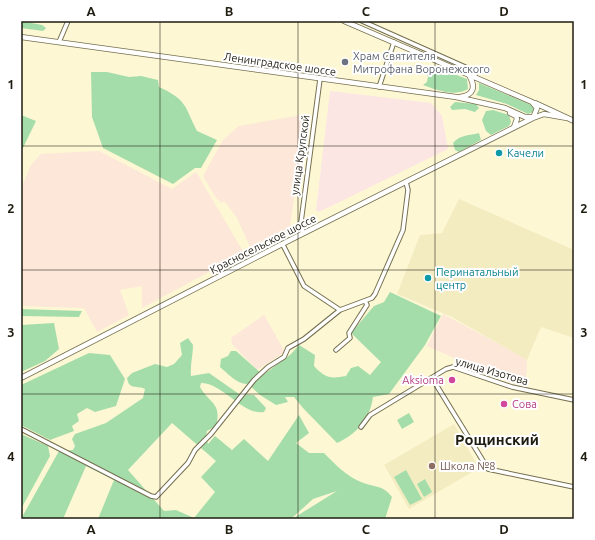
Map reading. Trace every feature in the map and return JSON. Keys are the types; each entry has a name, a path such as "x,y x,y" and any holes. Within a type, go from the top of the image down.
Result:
{"main road":[{"path":"344,21 574,121"},
{"name":"Ленинградское шоссе","path":"21,37 456,97 505,108 525,117 533,118"},
{"path":"456,97 470,94 472,92 474,88 469,75"},
{"path":"531,101 537,108 533,118"},
{"path":"486,103 516,116 517,120 514,127"},
{"path":"533,118 544,114 567,118"},
{"name":"Красносельское шоссе","path":"21,378 283,245 303,233 533,118"}],"street":[{"path":"59,42 68,21"},
{"path":"352,24 361,21 472,70 477,79"},
{"path":"379,87 394,42"},
{"name":"улица Крупской","path":"303,233 301,222 320,79"},
{"path":"21,429 151,496 156,496 188,463 195,450 211,434 254,380 268,367 284,357 288,348 304,339 340,310 366,301 375,294 402,230 408,190 406,182"},
{"path":"283,245 304,286 340,310"},
{"path":"336,350 350,338 349,332 367,305 366,301"},
{"name":"улица Изотова","path":"361,427 370,415 446,369 453,367 512,387 574,400"},
{"path":"432,378 488,469 574,487"}],"shaded area":[{"path":"330,91 431,103 442,116 448,149 319,212 316,210"},
{"path":"307,114 289,232 283,232 250,247 237,218 224,201 222,203 216,198 203,176 223,140 239,126"},
{"path":"99,151 172,189 196,172 244,253 142,308 142,286 120,290 129,315 97,332 84,308 21,306 21,188 31,165 41,154"},
{"path":"459,199 574,250 574,338 541,327 527,360 452,317 397,294 420,235 442,233"},
{"path":"443,314 527,359 526,385 510,383 427,346"},
{"path":"264,315 285,352 257,370 232,344 231,338"},
{"name":"Школа №8","path":"454,424 479,468 409,509 384,465"}],"green space":[{"path":"21,21 42,25 46,28 43,31 21,28"},
{"path":"436,67 467,79 468,89 451,93 423,85 427,82 428,76 423,72 427,68"},
{"path":"91,72 107,72 129,77 141,76 158,80 159,87 175,96 184,104 197,131 217,140 201,168 195,168 173,184 103,148 92,117"},
{"path":"479,83 531,105 534,107 533,112 528,114 507,104 476,95 479,90"},
{"path":"455,102 476,104 479,108 475,112 465,109 452,110 450,107"},
{"path":"493,110 509,115 511,122 509,126 491,135 486,131 482,120 486,111"},
{"path":"21,115 36,121 21,152"},
{"path":"479,133 481,140 459,152 455,150 453,143 456,140"},
{"path":"390,292 441,316 425,345 389,394 373,397 366,419 351,435 337,443 294,397 285,397 288,402 276,405 260,395 248,384 240,383 220,367 221,359 228,356 231,351 236,351 263,375 291,354 299,345 315,355 314,366 328,377 346,376 351,368 358,366 370,375 381,362 351,333 374,306 384,302"},
{"path":"21,309 82,311 79,317 21,316"},
{"path":"54,323 59,349 45,361 21,372 21,325"},
{"path":"188,338 193,345 191,376 209,373 239,394 254,395 266,408 264,412 256,412 248,409 217,388 209,384 201,383 200,387 214,404 217,413 216,426 207,431 206,437 208,444 215,436 232,450 244,439 268,461 299,415 309,433 296,443 309,453 324,453 350,476 366,484 385,490 392,497 385,519 292,519 337,491 313,499 291,519 98,519 114,480 86,466 63,519 21,519 59,451 73,450 75,446 72,439 75,434 106,423 143,398 145,389 131,386 127,378 132,373 155,364 167,367 174,364 182,355 180,343","holes":["172,423 216,461 201,477 215,492 194,518 176,510 164,511 128,470"]},
{"path":"89,353 110,355 125,379 116,406 95,412 87,408 77,414 79,421 72,426 74,431 50,440 21,425 21,385"},
{"path":"409,413 414,422 402,429 397,420"},
{"path":"21,434 48,446 50,456 21,509"},
{"path":"406,470 422,499 410,505 394,477"},
{"path":"425,479 432,492 424,497 417,484"}],"place":[{"name":"Храм Святителя Митрофана Воронежского","path":"345,62"},
{"name":"Качели","path":"499,153"},
{"name":"Перинатальный центр","path":"428,278"},
{"name":"Aksioma","path":"452,380"},
{"name":"Сова","path":"504,404"},
{"name":"Школа №8","path":"432,466"}],"district":[{"name":"Рощинский","path":"497,439"}]}
